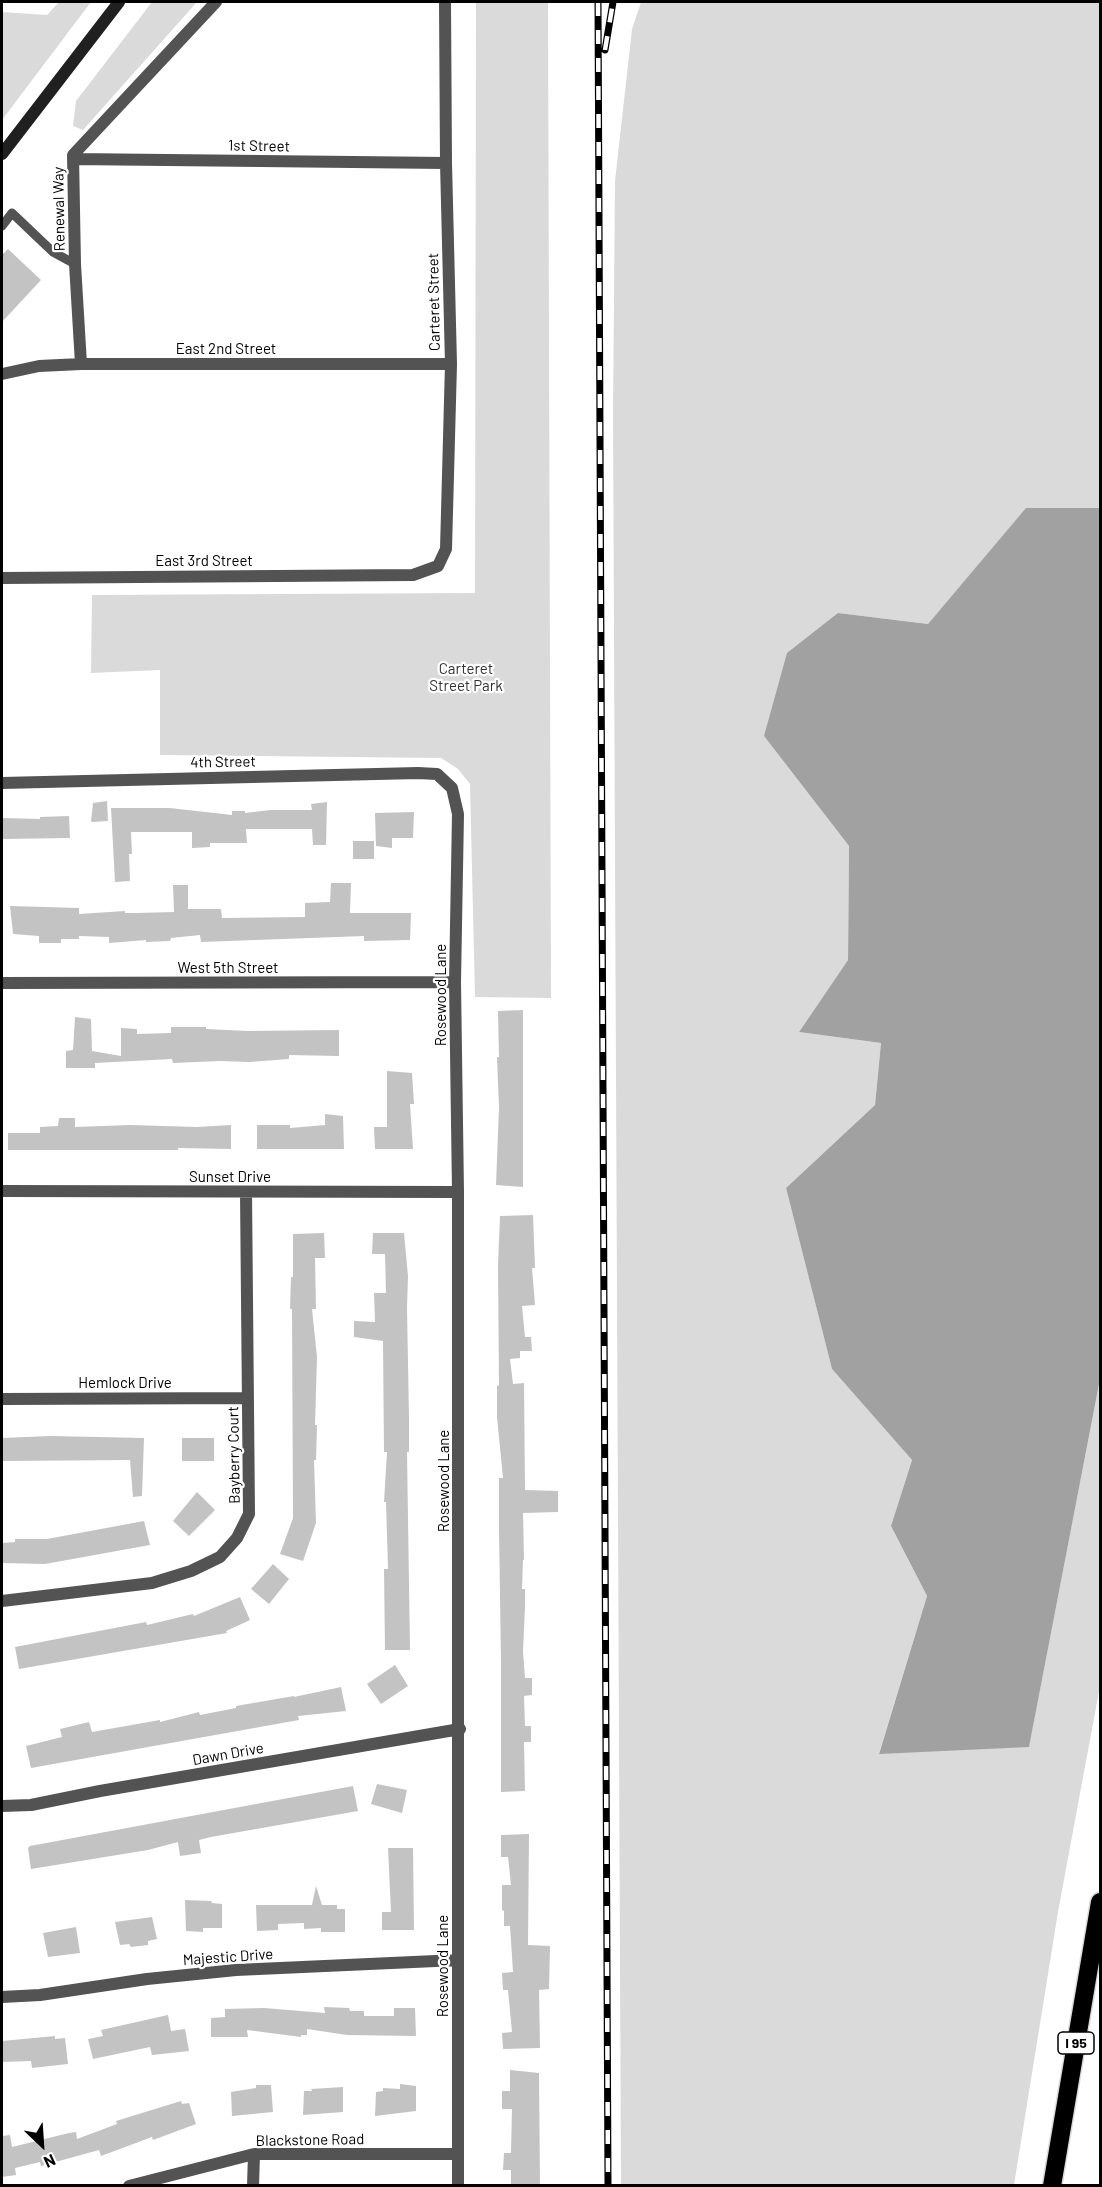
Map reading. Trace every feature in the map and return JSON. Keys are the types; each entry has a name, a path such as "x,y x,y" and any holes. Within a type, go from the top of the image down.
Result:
{"highway":[{"name":"I 95","path":"1052,2186 1101,1902"}],"main road":[{"path":"2,154 119,2"}],"street":[{"name":"Renewal Way","path":"81,364 75,264 73,154 216,2"},
{"name":"Carteret Street","path":"407,575 438,567 447,549 451,363 446,163 446,2"},
{"name":"1st Street","path":"73,159 446,163"},
{"name":"East 2nd Street","path":"2,374 39,366 81,364 451,363"},
{"name":"East 3rd Street","path":"2,578 407,575"},
{"name":"4th Street","path":"2,783 418,773 437,774 443,780"},
{"name":"Rosewood Lane","path":"443,780 452,788 458,814 455,982 460,1729 458,2186"},
{"name":"West 5th Street","path":"2,983 455,982"},
{"name":"Sunset Drive","path":"2,1191 458,1192"},
{"name":"Bayberry Court","path":"2,1601 153,1583 191,1571 220,1557 237,1538 249,1515 246,1192"},
{"name":"Hemlock Drive","path":"2,1399 248,1398"},
{"name":"Dawn Drive","path":"2,1806 31,1805 460,1729"},
{"name":"Majestic Drive","path":"2,1997 40,1995 147,1979 236,1970 458,1960"},
{"name":"Blackstone Road","path":"129,2186 254,2154 458,2154"},
{"path":"253,2186 254,2154"}],"lane":[{"path":"2,225 12,213 53,252 75,264"}],"green space":[{"path":"59,2 91,2 2,120 2,12 47,15"},
{"path":"152,2 197,2 83,130 73,126 76,101"},
{"name":"Carteret Street Park","path":"476,2 548,2 551,998 475,997 470,784 458,769 441,758 160,755 160,670 91,673 92,595 475,593"},
{"path":"641,2 1100,2 1100,508 1026,509 928,624 838,613 764,736 849,846 848,960 799,1032 881,1043 875,1105 786,1188 832,1369 912,1460 891,1526 927,1596 879,1753 1029,1746 1100,1379 1100,1686 1058,1912 1014,2185 621,2185 613,414 615,181 632,29"}],"shaded area":[{"path":"1026,508 1100,508 1100,1379 1029,1747 879,1754 927,1596 891,1526 912,1460 832,1369 786,1188 875,1105 881,1043 799,1032 848,960 849,846 764,736 787,653 838,613 928,624"}],"building":[{"path":"8,249 41,280 2,322 2,255"},
{"path":"107,801 108,821 91,822 93,803"},
{"path":"327,802 326,845 313,845 312,829 246,829 247,843 210,843 210,847 192,848 192,832 131,832 130,881 115,882 111,808 170,808 232,815 232,811 245,811 245,813 270,810 312,810 311,804"},
{"path":"414,812 413,838 392,838 392,848 376,846 375,813"},
{"path":"69,816 70,838 2,839 2,818 40,819 40,817"},
{"path":"353,841 374,841 374,859 353,859"},
{"path":"331,883 351,883 350,913 411,913 410,940 364,941 364,936 201,942 200,935 171,938 170,941 109,943 109,937 79,936 79,939 61,939 61,943 39,943 39,936 13,934 10,906 79,908 79,914 125,911 125,913 174,912 173,885 188,885 188,909 221,909 222,918 305,917 305,903 330,902"},
{"path":"523,1010 523,1187 496,1185 499,1107 498,1011"},
{"path":"75,1017 91,1019 92,1051 121,1056 121,1028 137,1029 137,1034 171,1033 171,1027 206,1027 206,1029 248,1031 339,1030 339,1056 289,1055 289,1059 249,1062 173,1063 172,1059 95,1063 95,1068 66,1068 66,1051 73,1050"},
{"path":"387,1071 412,1073 414,1104 410,1104 413,1149 375,1149 374,1127 387,1127"},
{"path":"325,1114 343,1116 344,1149 257,1149 257,1125 290,1125 290,1128 325,1125"},
{"path":"59,1118 75,1118 75,1127 231,1125 231,1149 8,1150 8,1133 40,1133 40,1127 58,1126"},
{"path":"533,1215 535,1268 532,1268 535,1305 522,1306 525,1337 531,1337 532,1351 520,1351 520,1358 510,1359 513,1384 524,1383 525,1490 558,1491 558,1512 523,1513 522,1589 525,1589 525,1606 523,1652 525,1678 532,1678 532,1695 524,1696 525,1726 531,1726 531,1742 524,1742 525,1791 501,1792 499,1478 503,1478 497,1417 500,1216"},
{"path":"324,1233 325,1258 315,1258 316,1309 312,1309 317,1357 316,1460 314,1460 316,1523 303,1561 280,1554 293,1518 292,1309 290,1309 293,1234"},
{"path":"373,1233 404,1233 408,1276 409,1452 407,1452 410,1650 385,1650 384,1569 388,1569 386,1502 384,1502 387,1452 384,1452 383,1341 354,1337 354,1321 375,1322 374,1293 386,1293 385,1254 372,1254"},
{"path":"50,1436 144,1438 142,1496 133,1497 130,1460 2,1461 2,1438"},
{"path":"182,1438 214,1438 214,1461 182,1461"},
{"path":"197,1492 215,1510 189,1536 173,1521"},
{"path":"144,1521 150,1545 45,1564 2,1563 2,1543 15,1542 15,1539 47,1539"},
{"path":"273,1564 289,1579 269,1604 251,1589"},
{"path":"240,1597 250,1620 226,1631 227,1633 19,1669 15,1647 146,1622 147,1625 193,1614 194,1616"},
{"path":"395,1665 408,1686 381,1704 367,1684"},
{"path":"341,1687 346,1711 298,1716 299,1720 31,1768 26,1746 62,1737 60,1729 89,1722 92,1732 160,1720 160,1722 199,1712 200,1715 236,1708 236,1706"},
{"path":"377,1784 407,1790 402,1813 371,1804"},
{"path":"353,1786 358,1811 199,1840 201,1853 180,1856 178,1842 148,1850 31,1869 28,1848 30,1846"},
{"path":"529,1834 528,1945 550,1946 549,1989 539,1990 540,2048 503,2049 502,2033 512,2032 508,1990 503,1990 502,1973 513,1972 510,1926 504,1926 504,1911 502,1910 502,1885 511,1885 508,1857 501,1857 501,1835"},
{"path":"388,1848 413,1848 414,1930 382,1930 382,1912 391,1912"},
{"path":"316,1886 322,1905 337,1905 337,1909 345,1909 345,1932 321,1932 321,1928 304,1929 304,1923 278,1924 278,1930 257,1931 256,1905 312,1905"},
{"path":"185,1900 211,1901 222,1904 222,1928 203,1928 203,1932 186,1931"},
{"path":"152,1917 157,1939 148,1941 148,1945 131,1947 129,1944 120,1945 115,1922"},
{"path":"76,1927 80,1953 48,1957 43,1933"},
{"path":"324,2007 364,2011 364,2016 394,2016 394,2008 415,2008 416,2036 347,2035 307,2029 307,2035 301,2035 301,2037 247,2030 248,2037 211,2037 211,2018 225,2017 225,2009 264,2008 325,2013"},
{"path":"168,2015 171,2031 185,2029 189,2051 152,2055 150,2047 93,2059 88,2039 103,2036 101,2030"},
{"path":"55,2036 55,2039 65,2038 68,2064 32,2068 31,2061 2,2062 2,2041"},
{"path":"510,2070 539,2073 540,2186 511,2186 511,2170 503,2170 504,2153 511,2153 512,2109 502,2109 502,2091 510,2091"},
{"path":"400,2084 416,2086 416,2111 375,2116 376,2092 383,2091 383,2088 400,2089"},
{"path":"256,2085 271,2085 273,2112 232,2116 231,2092 256,2088"},
{"path":"343,2087 343,2112 303,2115 304,2091"},
{"path":"181,2101 182,2104 189,2103 196,2124 101,2156 99,2150 41,2166 40,2162 15,2168 16,2175 2,2177 2,2136 10,2135 12,2147 76,2132 77,2139 117,2124 116,2121"}],"railway":[{"path":"598,2 608,2186"},
{"path":"605,50 613,2"}]}
